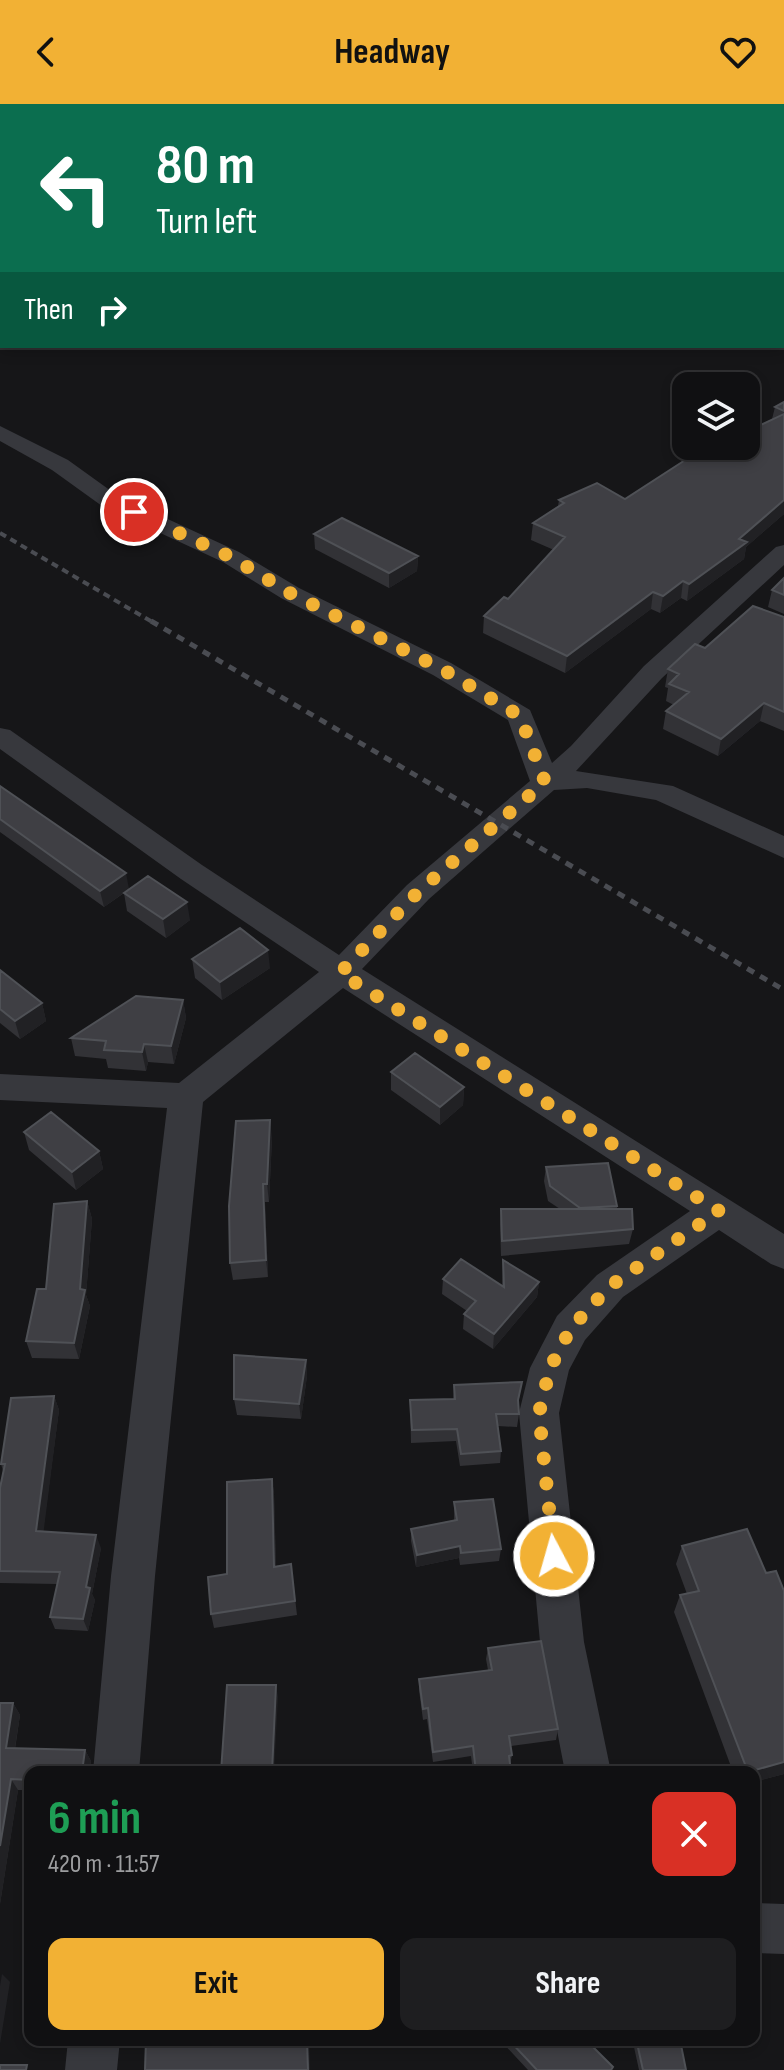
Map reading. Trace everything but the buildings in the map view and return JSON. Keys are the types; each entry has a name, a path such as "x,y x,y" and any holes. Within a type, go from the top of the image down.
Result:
{"street":[{"path":"0,432 60,465 110,501 231,557 290,593 442,669 520,716 545,782"},
{"path":"0,1087 186,1096 340,973 418,892 581,752 653,672 784,552"},
{"path":"728,603 756,615"},
{"path":"0,736 340,973 784,1253"},
{"path":"545,782 587,779 650,789 784,848"},
{"path":"117,1766 134,1560 186,1096"},
{"path":"587,1766 562,1642 539,1413 550,1368 571,1328 610,1286 719,1211"},
{"path":"760,1928 784,1929"},
{"path":"91,2070 93,2046"}],"railway":[{"path":"0,533 154,623"},
{"path":"151,621 784,990"}],"route":[{"path":"134,512 231,557 290,593 442,669 520,716 545,782 418,892 340,973 719,1211 610,1286 571,1328 550,1368 539,1413 554,1556"}]}
